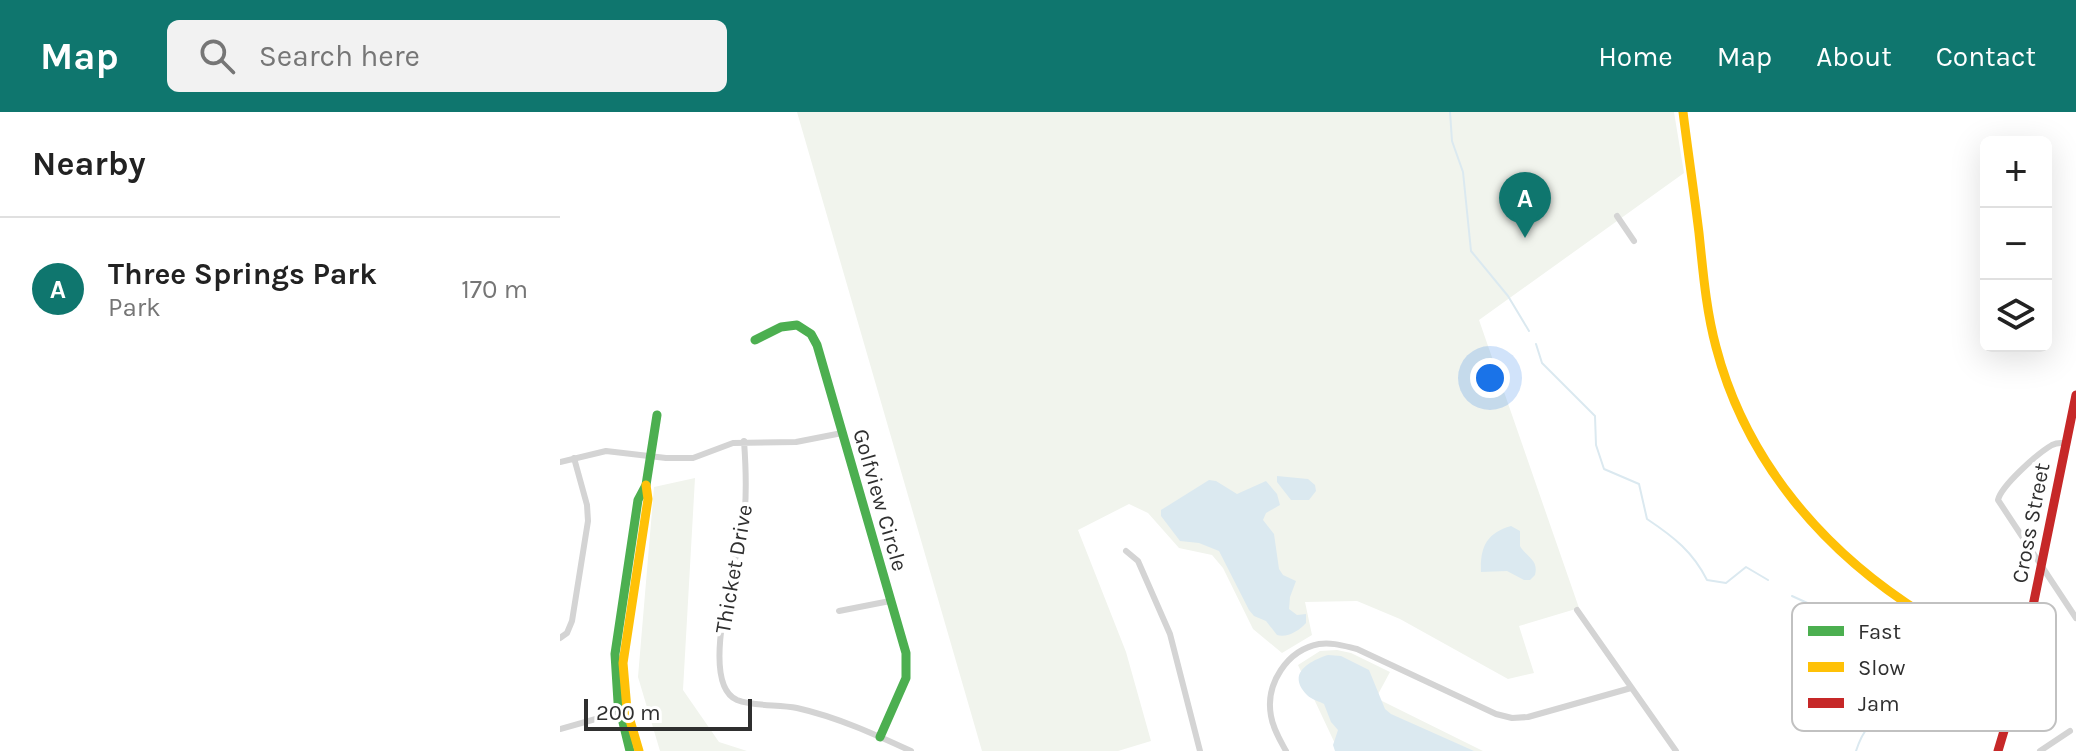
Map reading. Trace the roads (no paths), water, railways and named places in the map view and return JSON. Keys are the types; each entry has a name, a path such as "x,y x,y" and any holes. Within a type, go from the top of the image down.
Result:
{"main road":[{"path":"1683,112 1707,304 1718,356 1734,403 1761,458 1806,519 1837,550 1906,603"},
{"name":"Golfview Circle","path":"755,340 791,324 798,324 810,332 817,345 906,653 907,670 880,737"},
{"name":"Cross Street","path":"2034,603 2076,395"},
{"path":"639,751 616,687 616,641 638,500 646,485 657,415"},
{"path":"624,711 630,751"},
{"name":"Cross Street","path":"1998,751 2003,731"}],"street":[{"path":"1617,216 1634,241"},
{"path":"560,462 606,451 693,458 744,441 796,442 842,433"},
{"name":"Thicket Drive","path":"744,441 747,488 744,517 727,590 721,644 724,688 737,700 818,713 911,751"},
{"path":"2065,443 2053,445 2001,490 1999,496 2000,505 2076,618"},
{"path":"560,638 570,634 588,513 574,458"},
{"path":"1126,551 1138,561 1170,634 1200,751"},
{"path":"839,611 890,601"},
{"path":"1577,610 1676,751"},
{"path":"1286,751 1270,715 1270,696 1276,677 1287,662 1301,651 1319,644 1338,644 1357,649 1496,714 1512,718 1528,717 1631,688"},
{"path":"560,729 624,711"},
{"path":"2040,751 2070,731"}],"waterway":[{"path":"1450,112 1452,141 1463,172 1471,251 1508,296 1529,331"},
{"path":"1536,344 1542,363 1595,416 1596,445 1604,469 1639,484 1647,519 1682,546 1707,580 1726,583 1746,567 1768,580"},
{"path":"1792,596 1807,603"},
{"path":"1856,751 1866,731"}],"place":[{"name":"Three Springs Park","path":"1525,238"}]}
